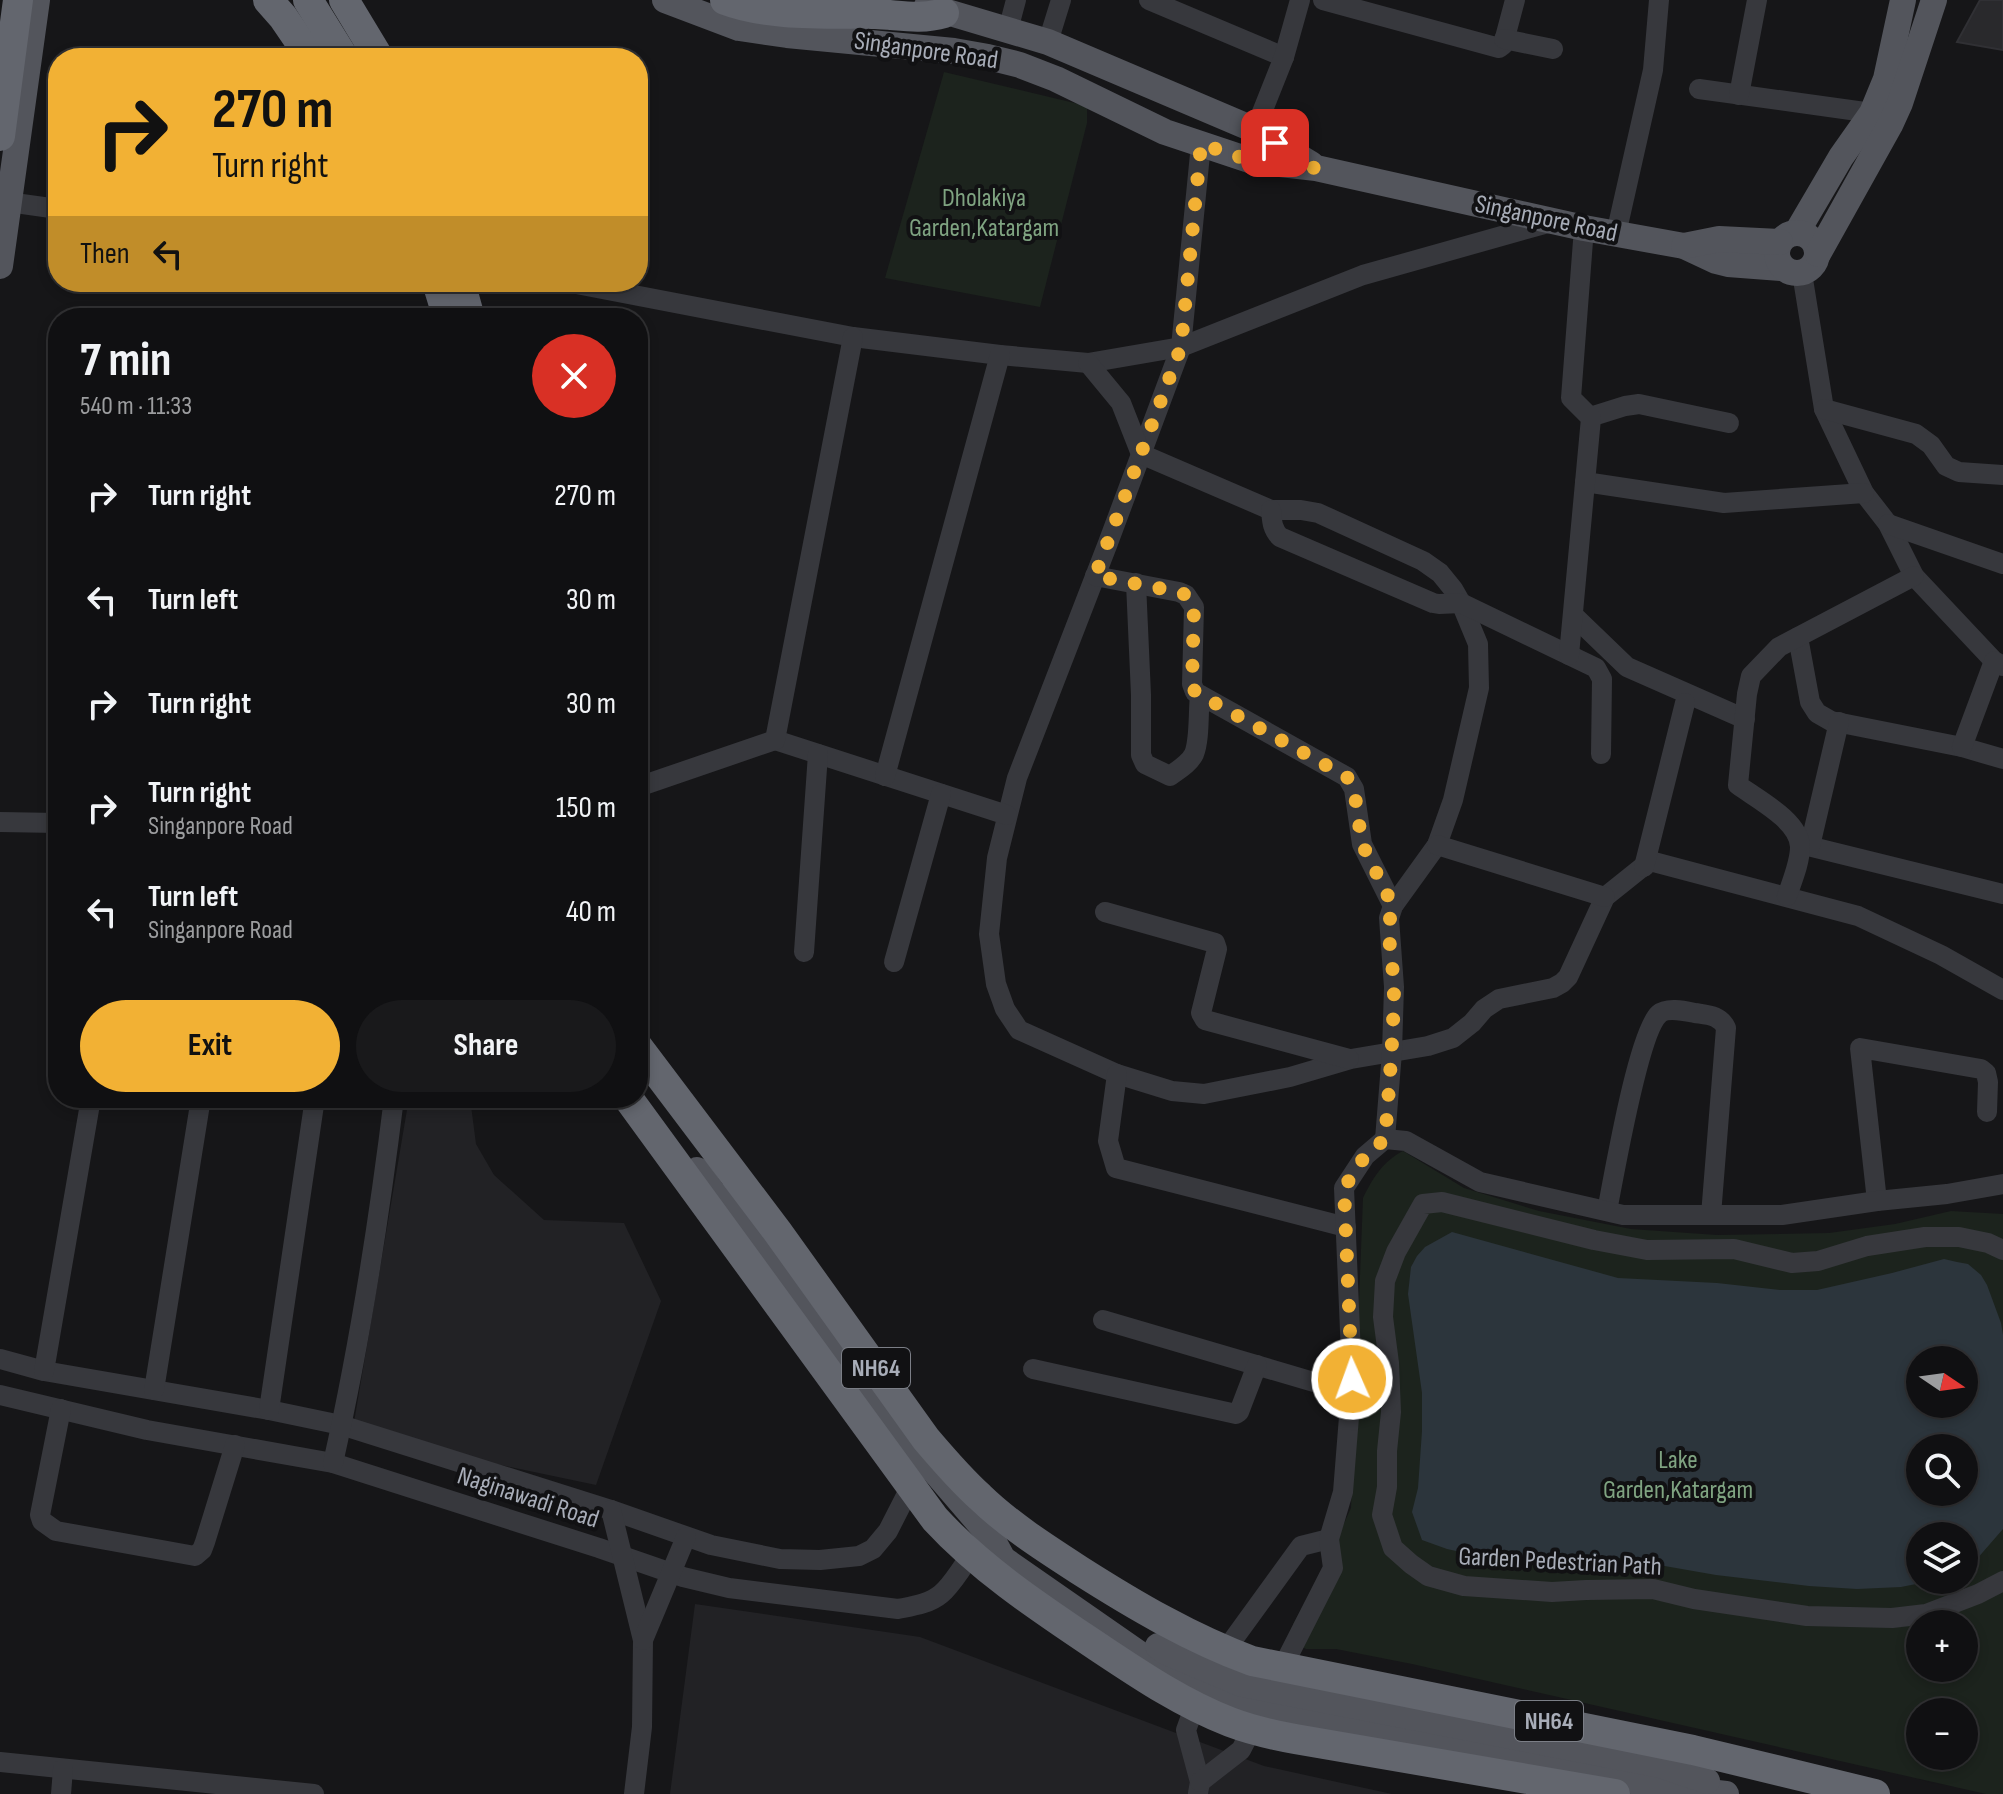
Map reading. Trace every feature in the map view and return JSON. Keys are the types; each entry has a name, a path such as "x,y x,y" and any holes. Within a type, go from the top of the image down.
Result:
{"highway":[{"path":"0,136 18,0"},
{"path":"268,0 304,48"},
{"path":"308,0 338,48"},
{"path":"329,0 359,48"},
{"path":"344,0 373,48"},
{"path":"725,0 739,5 791,12 897,5 928,18 944,13"},
{"name":"NH64","path":"648,1060 777,1231 922,1465 935,1519 956,1542 986,1533 1052,1552 1173,1627 1208,1679 1227,1721 1266,1699 1693,1750 1875,1794"},
{"name":"NH64","path":"636,1108 922,1465 980,1498 986,1533 1028,1601 1153,1684 1208,1679 1252,1661 1266,1699 1295,1739 1615,1794"}],"main road":[{"path":"0,266 4,201 37,0"},
{"name":"Singanpore Road","path":"665,0 739,28 954,51 1009,62 1056,79 1165,132 1252,161 1316,168 1584,228 1684,246 1719,239 1796,254"},
{"path":"1796,254 1841,157 1872,113 1886,79 1903,0"},
{"path":"1796,254 1890,125 1934,0"},
{"name":"Singanpore Road","path":"944,13 1048,42 1255,130 1316,168"},
{"path":"648,1077 729,1183 731,1202"},
{"path":"648,1104 714,1194 731,1202 922,1465"},
{"path":"1266,1699 1311,1696 1660,1765 1744,1794"},
{"path":"1542,1780 1658,1786 1726,1794"}],"street":[{"path":"1008,30 1016,0"},
{"path":"1048,42 1061,0"},
{"path":"1149,0 1182,7 1284,57"},
{"path":"1255,130 1284,57 1300,0"},
{"path":"1323,0 1499,48 1503,45 1515,0"},
{"path":"1616,234 1653,70 1659,0"},
{"path":"1739,95 1757,0"},
{"path":"1504,39 1553,49"},
{"path":"1699,89 1872,113"},
{"path":"1201,144 1181,347 1017,778 997,858 989,934 996,984 1005,1009 1019,1030 1117,1074 1172,1091 1204,1094 1453,1038 1499,999 1553,988 1562,983 1568,977 1605,897 1650,861 1858,916 1941,955 2003,990"},
{"path":"4,201 48,208"},
{"path":"618,292 853,337 1088,363 1181,347 1363,275 1555,221"},
{"path":"1584,228 1571,398 1590,417"},
{"path":"1796,254 1824,409 1864,493 1888,524 1914,576 1998,663 1962,747"},
{"path":"775,740 853,337"},
{"path":"885,776 1000,355"},
{"path":"1088,363 1121,403 1141,454 1271,510 1318,513 1423,561 1440,573 1453,589 1478,644 1479,688 1453,800 1437,845 1393,906 1389,918 1394,987 1385,1139 1365,1156 1344,1188 1352,1379 1343,1492 1329,1539 1333,1568 1241,1750 1199,1788 1186,1730 1208,1679 1301,1546 1329,1539"},
{"path":"1590,417 1639,404 1729,423"},
{"path":"1824,409 1916,434 1931,445 1946,466 1959,472 2003,475"},
{"path":"1569,655 1590,417"},
{"path":"1585,482 1724,503 1864,493"},
{"path":"1271,510 1272,523 1280,537 1433,603 1461,603 1596,668 1600,673 1601,754"},
{"path":"1888,524 2003,564"},
{"path":"1095,576 1179,592 1191,600 1194,607 1192,684 1195,692 1347,777 1354,789 1362,844 1393,906"},
{"path":"1914,576 1779,647 1751,676 1738,785 1794,827 1805,845 2003,894"},
{"path":"1136,583 1141,755 1145,764 1170,776 1188,762 1197,741 1200,695"},
{"path":"1573,615 1627,667 1745,719"},
{"path":"1798,637 1810,702 1817,713 1831,721 1962,747 2003,759"},
{"path":"1644,867 1685,703"},
{"path":"1787,896 1805,845 1839,722"},
{"path":"648,784 775,740 1007,815"},
{"path":"804,952 818,754"},
{"path":"894,962 941,794"},
{"path":"0,822 48,823"},
{"path":"1437,845 1605,897"},
{"path":"1105,912 1215,943 1217,949 1201,1013 1205,1020 1351,1059"},
{"path":"1607,1211 1638,1064 1652,1025 1660,1013 1667,1010 1713,1016 1721,1019 1726,1028 1711,1215"},
{"path":"1877,1201 1860,1048 1981,1069 1986,1073 1988,1082 1987,1112"},
{"path":"1117,1074 1108,1141 1116,1168 1346,1227"},
{"path":"44,1371 89,1108"},
{"path":"154,1390 199,1108"},
{"path":"269,1410 314,1108"},
{"path":"333,1463 381,1203 393,1108"},
{"path":"1385,1139 1406,1141 1480,1182 1623,1215 1782,1215 2003,1184"},
{"name":"Garden Pedestrian Path","path":"2003,1250 1988,1243 1959,1237 1925,1237 1867,1246 1818,1261 1792,1263 1734,1249 1647,1250 1442,1202 1423,1204 1396,1252 1385,1281 1383,1317 1391,1412 1387,1487 1382,1515 1393,1548 1411,1564 1428,1576 1464,1586 1552,1592 1653,1589 1694,1599 1807,1616 1892,1618 1926,1614 2003,1581"},
{"path":"1103,1320 1351,1393"},
{"name":"Naginawadi Road","path":"0,1359 44,1371 341,1425 611,1510 711,1545 780,1559 820,1560 859,1556 873,1549 888,1531 922,1465"},
{"path":"1033,1369 1236,1414 1257,1365"},
{"name":"Naginawadi Road","path":"0,1395 147,1430 333,1463 672,1573 729,1588 898,1609 925,1603 942,1593 986,1533"},
{"path":"61,1409 40,1515 42,1521 56,1531 195,1556 205,1542 235,1445"},
{"path":"611,1510 643,1640 642,1727 634,1794"},
{"path":"643,1640 686,1537"},
{"path":"0,1762 63,1769 138,1785 314,1794"},
{"path":"61,1794 63,1769"}],"shaded area":[{"path":"407,1108 471,1108 476,1144 494,1175 544,1220 624,1223 661,1301 596,1485 352,1434"},
{"path":"1452,1232 1618,1278 1780,1290 1817,1290 1944,1259 1968,1264 1987,1285 2003,1335 2003,1529 1978,1558 1978,1522 1906,1522 1906,1586 1857,1589 1716,1575 1619,1558 1566,1562 1516,1556 1479,1556 1422,1540 1412,1512 1418,1488 1422,1393 1408,1294 1411,1267 1425,1247"},
{"path":"695,1604 920,1637 1264,1766 1392,1794 670,1794"}],"green space":[{"name":"Dholakiya Garden,Katargam","path":"944,72 1087,106 1087,123 1040,307 885,278"},
{"name":"Lake Garden,Katargam","path":"1403,1151 1464,1188 1539,1211 1631,1229 1717,1235 1829,1233 1895,1224 1951,1211 2003,1214 2003,1794 1986,1794 1412,1664 1336,1649 1306,1649 1291,1641 1293,1624 1321,1574 1351,1508 1363,1198 1389,1160"}],"building":[{"path":"1980,0 2003,0 2003,50 1957,42"}],"route":[{"path":"1275,143 1316,168 1252,161 1201,144 1181,347 1095,576 1179,592 1191,600 1194,607 1192,684 1195,692 1347,777 1353,784 1362,844 1393,906 1389,918 1394,987 1392,1052 1385,1139 1365,1156 1344,1188 1352,1379"}]}
